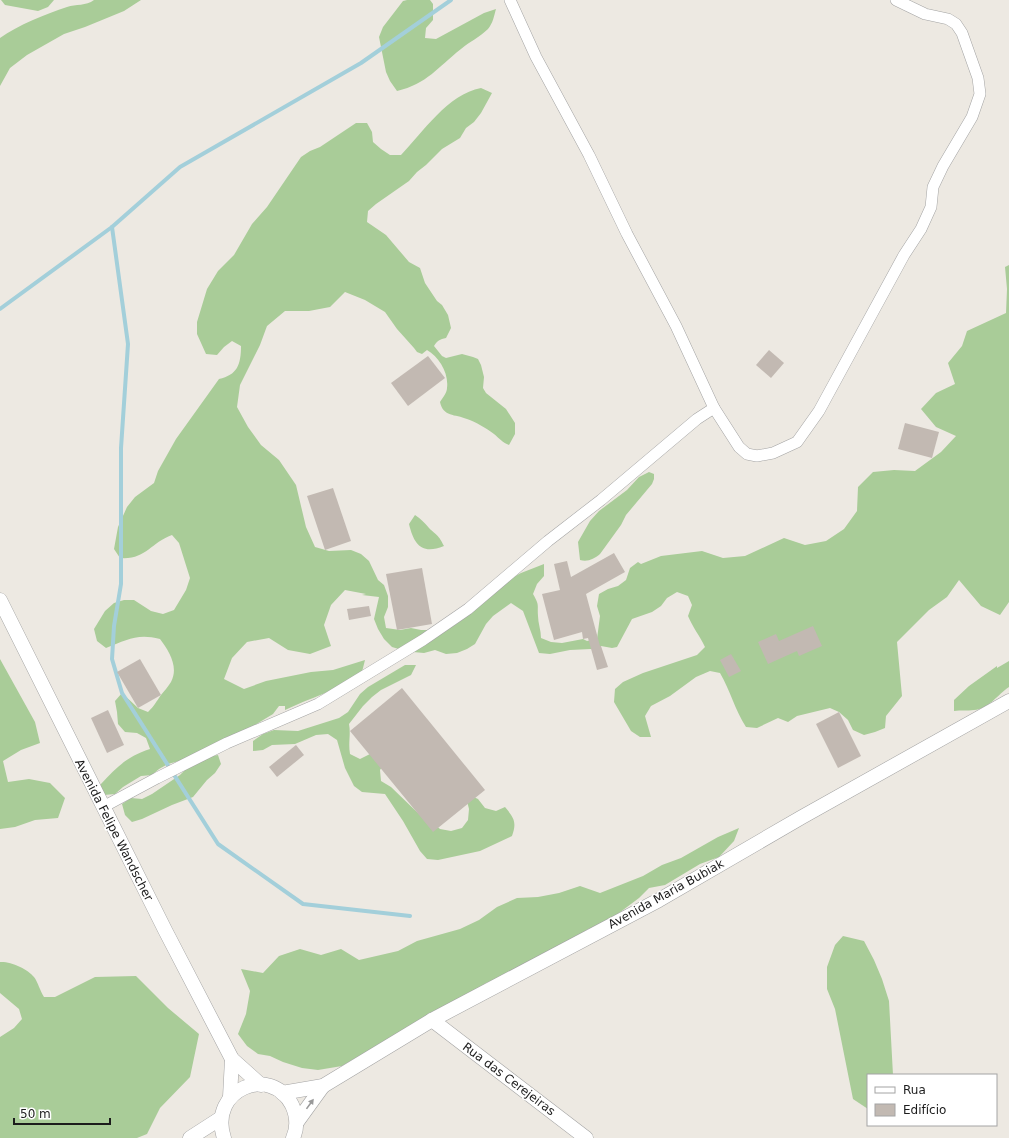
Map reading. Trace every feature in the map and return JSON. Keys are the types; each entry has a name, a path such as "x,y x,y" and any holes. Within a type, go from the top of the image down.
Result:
{"street":[{"path":"510,0 536,57 589,156 627,234 676,326 714,408 739,447 747,454 756,456 773,453 797,442 819,410 904,255 920,229 931,207 934,187 943,166 972,118 980,94 978,78 962,33 956,24 948,19 925,14 896,0"},
{"path":"102,807 227,743 318,704 423,640 468,609 548,541 601,500 697,419 714,408"},
{"name":"Avenida Felipe Wandscher","path":"0,600 164,930 232,1058 261,1085"},
{"name":"Avenida Maria Bubiak","path":"282,1093 323,1086 432,1020 659,900 776,832 1009,701"},
{"name":"Rua das Cerejeiras","path":"432,1020 586,1138"},
{"path":"230,1097 232,1058"},
{"path":"224,1138 221,1129 221,1118 224,1107 230,1097 239,1090 249,1086 261,1085 272,1087 282,1093 290,1101 295,1111 297,1122 293,1138"},
{"name":"Avenida Maria Bubiak","path":"297,1122 323,1086"},
{"path":"190,1138 221,1118"}],"green space":[{"path":"1,0 54,0 48,7 38,11 5,5"},
{"path":"94,0 141,0 124,11 64,34 27,55 10,68 0,86 0,38 41,16"},
{"path":"430,0 433,4 433,20 426,28 425,38 436,39 484,13 496,9 491,24 485,32 464,46 432,74 416,84 397,91 386,72 379,37 383,27 403,1"},
{"path":"481,88 492,93 481,113 474,122 466,128 460,138 442,149 409,181 368,211 367,222 386,235 409,262 420,268 425,283 448,315 451,328 446,338 439,340 434,346 442,356 446,358 462,354 478,359 484,377 483,388 486,393 506,409 515,423 515,434 509,445 477,423 463,417 447,413 440,402 445,395 447,382 445,371 439,361 427,350 422,354 417,352 397,329 385,312 365,300 345,292 330,307 309,311 285,311 267,326 260,345 240,385 237,407 248,427 261,445 279,460 296,485 306,527 315,547 329,551 351,550 361,554 369,561 378,580 384,585 388,596 388,607 384,617 386,628 400,630 411,628 432,630 402,650 392,647 384,639 374,619 379,597 362,595 366,594 345,590 331,605 324,625 331,646 310,654 288,650 269,638 247,642 232,658 224,679 244,689 266,681 311,672 333,670 365,660 361,676 343,686 285,710 285,706 279,706 273,714 237,736 226,737 218,744 190,758 168,764 152,775 141,776 123,787 115,794 104,795 100,788 101,784 112,772 134,755 150,749 146,738 137,733 125,732 118,724 115,701 122,693 138,708 148,712 171,682 174,671 170,654 160,639 152,637 132,638 106,648 97,641 94,629 105,611 114,603 124,600 134,600 151,611 163,614 174,610 186,590 190,578 179,543 172,535 158,542 142,554 129,558 120,558 114,549 118,527 127,507 135,497 154,483 158,471 176,439 219,379 234,372 239,364 241,346 232,341 217,355 206,354 197,334 197,322 207,289 218,271 234,255 252,224 267,207 301,157 320,147 356,123 367,123 372,132 373,142 381,149 390,155 401,155 427,125 447,106 469,92"},
{"path":"1009,265 1009,602 1000,615 981,606 959,580 947,597 929,610 897,642 902,696 886,716 885,728 864,735 853,730 848,720 839,712 830,708 797,716 788,722 778,718 757,728 746,727 720,673 710,671 696,677 670,696 651,706 645,716 651,737 640,737 631,731 614,702 615,689 623,682 643,673 697,655 705,647 688,616 692,605 688,596 677,592 667,598 661,606 652,612 632,619 617,647 612,648 601,646 591,649 570,650 550,654 539,653 523,611 511,603 493,616 486,624 475,644 467,649 457,653 446,654 435,650 424,653 413,652 462,620 510,579 544,564 544,576 537,584 533,594 538,605 538,619 541,638 551,642 562,643 583,639 587,641 597,639 600,616 597,606 599,594 618,586 626,580 630,568 638,562 641,564 661,556 702,551 723,558 745,556 784,538 805,545 826,541 844,529 857,511 858,487 873,472 894,470 915,471 941,452 956,436 936,427 921,409 936,393 955,384 948,363 962,346 967,331 1006,313 1007,289 1005,267"},
{"path":"649,472 654,474 652,484 626,515 621,525 600,554 591,560 580,560 578,542 590,521 599,511 627,490 639,477"},
{"path":"415,515 423,521 440,539 444,546 425,549 416,543 409,524"},
{"path":"0,659 35,722 40,743 21,750 3,761 8,782 29,779 50,783 65,798 58,818 35,820 15,827 0,829"},
{"path":"1009,661 1009,687 984,707 974,710 954,711 954,700 969,686 997,666 997,668"},
{"path":"405,665 416,665 411,675 381,690 372,697 349,724 350,754 360,759 380,749 386,761 380,770 381,781 391,787 421,816 432,822 440,829 451,831 462,828 468,820 469,809 465,793 478,799 485,808 496,811 505,807 514,820 512,836 480,851 438,860 427,859 420,851 403,821 385,794 362,792 354,786 345,768 337,740 328,734 316,735 295,744 272,745 263,750 253,751 253,741 263,734 274,730 298,731 339,718 348,712 360,694 368,687"},
{"path":"218,755 221,764 215,773 193,797 132,822 125,815 122,804 131,798 142,799 180,775 188,767 206,757"},
{"path":"739,828 734,841 719,857 700,864 665,885 649,888 639,898 603,925 588,929 570,941 507,974 486,983 470,995 342,1066 318,1070 302,1068 270,1056 258,1054 247,1046 238,1034 246,1014 250,991 241,969 263,973 279,956 300,949 321,955 341,949 359,960 398,951 417,941 460,929 479,920 497,907 517,898 538,897 559,893 580,886 600,893 643,876 662,865 681,858 718,837"},
{"path":"843,936 864,941 882,979 889,1001 893,1074 867,1074 867,1108 853,1099 835,1009 827,989 827,967 835,945"},
{"path":"0,962 14,964 31,974 44,997 55,997 95,977 136,976 168,1008 199,1034 190,1077 160,1108 147,1134 137,1138 0,1138 0,1037 14,1028 22,1019 19,1009 0,993"}],"building":[{"path":"769,350 784,363 771,378 756,365"},
{"path":"428,356 445,378 408,406 391,383"},
{"path":"905,423 939,432 932,458 898,449"},
{"path":"333,488 351,541 325,550 307,496"},
{"path":"614,553 625,572 586,594 600,646 608,667 597,670 588,638 583,639 582,632 554,640 542,594 560,590 554,564 567,561 571,577"},
{"path":"422,568 432,624 397,630 386,574"},
{"path":"369,606 371,616 349,620 347,609"},
{"path":"813,626 822,646 799,656 797,651 768,664 758,642 776,634 779,641"},
{"path":"731,654 741,671 729,677 720,660"},
{"path":"140,659 161,695 138,708 117,672"},
{"path":"402,688 485,790 433,832 350,731"},
{"path":"108,710 124,745 107,753 91,718"},
{"path":"839,712 861,756 838,768 816,724"},
{"path":"296,745 304,755 277,777 269,767"}],"waterway":[{"path":"0,309 112,227 180,167 361,63 451,0"},
{"path":"112,227 128,344 121,448 121,584 114,626 112,659 122,693 218,844 303,904 410,916"}]}
